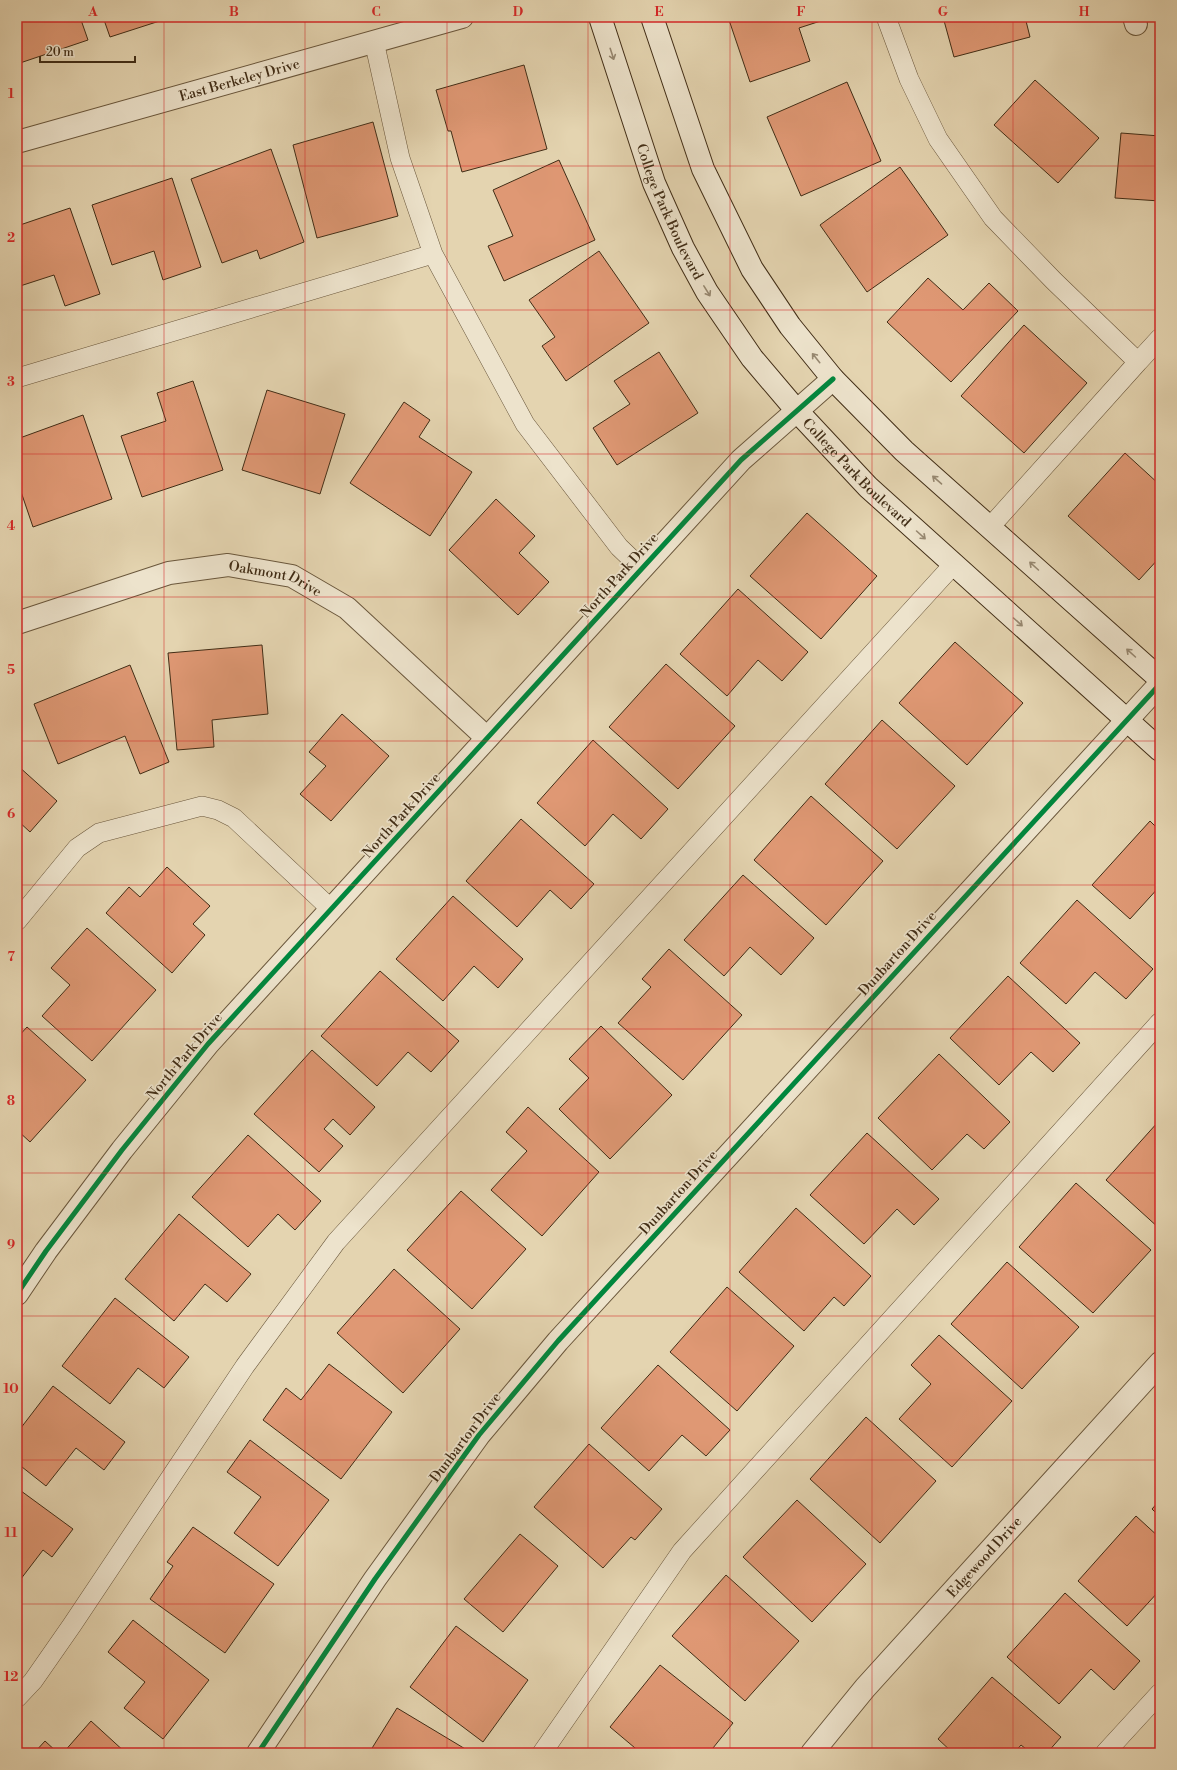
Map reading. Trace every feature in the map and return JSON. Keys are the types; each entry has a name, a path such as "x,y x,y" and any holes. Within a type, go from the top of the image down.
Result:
{"street":[{"name":"East Berkeley Drive","path":"17,142 462,17"},
{"name":"College Park Boulevard","path":"600,17 654,183 683,248 708,292 752,358 797,411 868,487 1160,750"},
{"path":"652,17 703,169 752,269 790,326 833,379 904,451 1160,679"},
{"name":"North Park Drive","path":"17,1294 46,1251 122,1150 208,1044 741,460 833,379"},
{"name":"Oakmont Drive","path":"17,623 169,573 228,565 292,576 347,608 487,738"},
{"name":"Dunbarton Drive","path":"258,1753 375,1579 479,1435 558,1341 1160,684"},
{"name":"Edgewood Drive","path":"812,1753 865,1688 1160,1363"}],"lane":[{"path":"886,17 909,79 938,139 993,218 1054,281 1138,362"},
{"path":"374,42 400,158 433,254 525,424 619,547 642,569"},
{"path":"17,378 433,254"},
{"path":"990,527 1160,338"},
{"path":"17,1698 33,1681 72,1625 245,1366 336,1242 953,565"},
{"path":"17,921 77,848 99,833 202,806 218,810 234,818 331,909"},
{"path":"542,1753 682,1551 1160,1022"},
{"path":"1105,1753 1160,1693"}],"building":[{"path":"17,17 80,17 88,40 17,64"},
{"path":"103,17 172,17 110,37"},
{"path":"728,17 833,17 799,28 810,61 750,82"},
{"path":"943,17 1025,17 1030,37 954,57"},
{"path":"524,65 547,149 462,172 451,131 448,131 436,90"},
{"path":"1035,80 1099,138 1058,183 994,125"},
{"path":"847,82 881,161 801,196 767,117"},
{"path":"373,122 398,216 317,238 293,145"},
{"path":"1121,133 1160,136 1160,201 1115,198"},
{"path":"271,149 304,242 260,259 257,250 222,263 191,179"},
{"path":"559,160 595,240 504,281 488,246 513,236 493,190"},
{"path":"900,167 948,235 867,292 820,225"},
{"path":"172,178 201,267 163,280 154,251 112,265 92,205"},
{"path":"70,208 100,294 65,306 54,275 17,287 17,226"},
{"path":"599,251 649,323 566,381 542,346 555,337 529,300"},
{"path":"928,278 963,310 989,283 1018,311 951,382 887,322"},
{"path":"1024,325 1087,383 1024,453 961,396"},
{"path":"659,352 698,413 617,465 593,428 630,404 614,381"},
{"path":"193,381 223,470 142,497 121,436 166,421 157,393"},
{"path":"267,390 345,414 320,494 242,470"},
{"path":"404,402 430,420 419,437 472,472 430,536 350,483"},
{"path":"83,415 112,499 33,527 17,480 17,439"},
{"path":"1125,453 1160,485 1160,557 1139,580 1068,516"},
{"path":"496,499 535,536 519,553 549,582 518,615 449,550"},
{"path":"807,513 877,576 821,639 750,576"},
{"path":"738,589 808,652 782,681 758,660 727,696 680,654"},
{"path":"955,642 1023,703 967,765 899,703"},
{"path":"262,645 268,714 212,720 214,747 177,750 168,653"},
{"path":"666,664 735,726 678,789 609,727"},
{"path":"130,665 169,762 140,774 125,736 58,764 34,704"},
{"path":"342,714 389,756 331,821 300,794 326,766 309,752"},
{"path":"882,720 955,786 897,849 825,784"},
{"path":"593,740 668,809 641,839 613,814 585,846 537,803"},
{"path":"17,765 57,801 30,832 17,820"},
{"path":"811,796 883,861 826,925 754,860"},
{"path":"521,819 594,884 571,909 550,890 517,927 466,881"},
{"path":"1150,821 1160,831 1160,886 1130,919 1092,885"},
{"path":"167,867 210,906 193,924 205,935 172,973 106,913 129,887 140,897"},
{"path":"743,875 814,938 781,975 750,947 724,976 684,940"},
{"path":"453,896 523,959 498,988 474,966 443,1001 396,959"},
{"path":"1077,900 1153,969 1126,999 1095,972 1066,1004 1020,963"},
{"path":"87,928 156,990 92,1061 42,1016 70,985 51,968"},
{"path":"669,949 742,1015 683,1080 618,1023 651,987 642,979"},
{"path":"380,971 459,1041 431,1072 408,1052 377,1086 321,1036"},
{"path":"1008,976 1080,1043 1053,1072 1031,1052 999,1085 950,1038"},
{"path":"601,1026 672,1095 610,1159 559,1109 589,1078 569,1059"},
{"path":"27,1027 86,1080 30,1142 17,1130 17,1038"},
{"path":"312,1050 375,1107 350,1135 333,1119 324,1129 343,1146 319,1172 254,1114"},
{"path":"939,1054 1010,1122 984,1149 967,1134 932,1170 878,1118"},
{"path":"528,1107 599,1172 542,1236 491,1190 527,1151 506,1132"},
{"path":"1158,1122 1160,1124 1160,1229 1106,1180"},
{"path":"867,1133 939,1199 914,1225 897,1209 864,1244 810,1195"},
{"path":"248,1135 321,1201 295,1230 278,1214 248,1247 192,1197"},
{"path":"1076,1183 1151,1250 1093,1313 1019,1247"},
{"path":"461,1191 526,1249 472,1309 407,1250"},
{"path":"796,1208 871,1276 844,1306 834,1297 804,1331 739,1272"},
{"path":"179,1214 251,1274 227,1302 205,1284 174,1321 125,1279"},
{"path":"1007,1262 1079,1327 1022,1389 951,1324"},
{"path":"394,1269 460,1329 403,1393 337,1333"},
{"path":"727,1287 794,1346 737,1411 670,1352"},
{"path":"115,1298 189,1357 164,1388 138,1368 110,1404 62,1366"},
{"path":"939,1335 1012,1401 952,1467 899,1419 931,1384 911,1365"},
{"path":"329,1364 392,1412 341,1479 263,1420 286,1388 301,1400"},
{"path":"658,1365 730,1430 706,1456 682,1435 649,1471 601,1428"},
{"path":"53,1386 125,1442 104,1470 76,1448 46,1486 17,1463 17,1433"},
{"path":"866,1417 936,1481 880,1543 810,1479"},
{"path":"250,1440 329,1500 278,1566 234,1533 261,1497 227,1472"},
{"path":"589,1444 662,1509 635,1540 631,1537 603,1568 534,1507"},
{"path":"17,1488 73,1529 52,1557 43,1550 17,1584"},
{"path":"797,1500 866,1564 812,1622 743,1557"},
{"path":"1160,1500 1160,1517 1152,1509"},
{"path":"1136,1516 1160,1538 1160,1592 1159,1591 1127,1626 1078,1581"},
{"path":"193,1527 274,1584 225,1653 150,1599 173,1566 167,1562"},
{"path":"520,1534 558,1566 503,1632 464,1599"},
{"path":"726,1575 799,1641 745,1701 672,1636"},
{"path":"1065,1593 1140,1661 1114,1690 1091,1669 1059,1704 1007,1657"},
{"path":"133,1620 209,1680 163,1739 124,1708 145,1682 108,1652"},
{"path":"456,1626 528,1680 483,1742 410,1687"},
{"path":"660,1665 733,1723 709,1753 641,1753 610,1727"},
{"path":"992,1677 1061,1737 1047,1753 1031,1753 1021,1745 1014,1753 953,1753 938,1739"},
{"path":"397,1708 472,1753 369,1753"},
{"path":"91,1721 126,1753 63,1753"},
{"path":"45,1741 58,1753 34,1753"}],"cycle path":[{"path":"17,1294 46,1251 122,1150 208,1044 741,460 833,379"},
{"path":"258,1753 375,1579 479,1435 558,1341 1160,684"}]}
